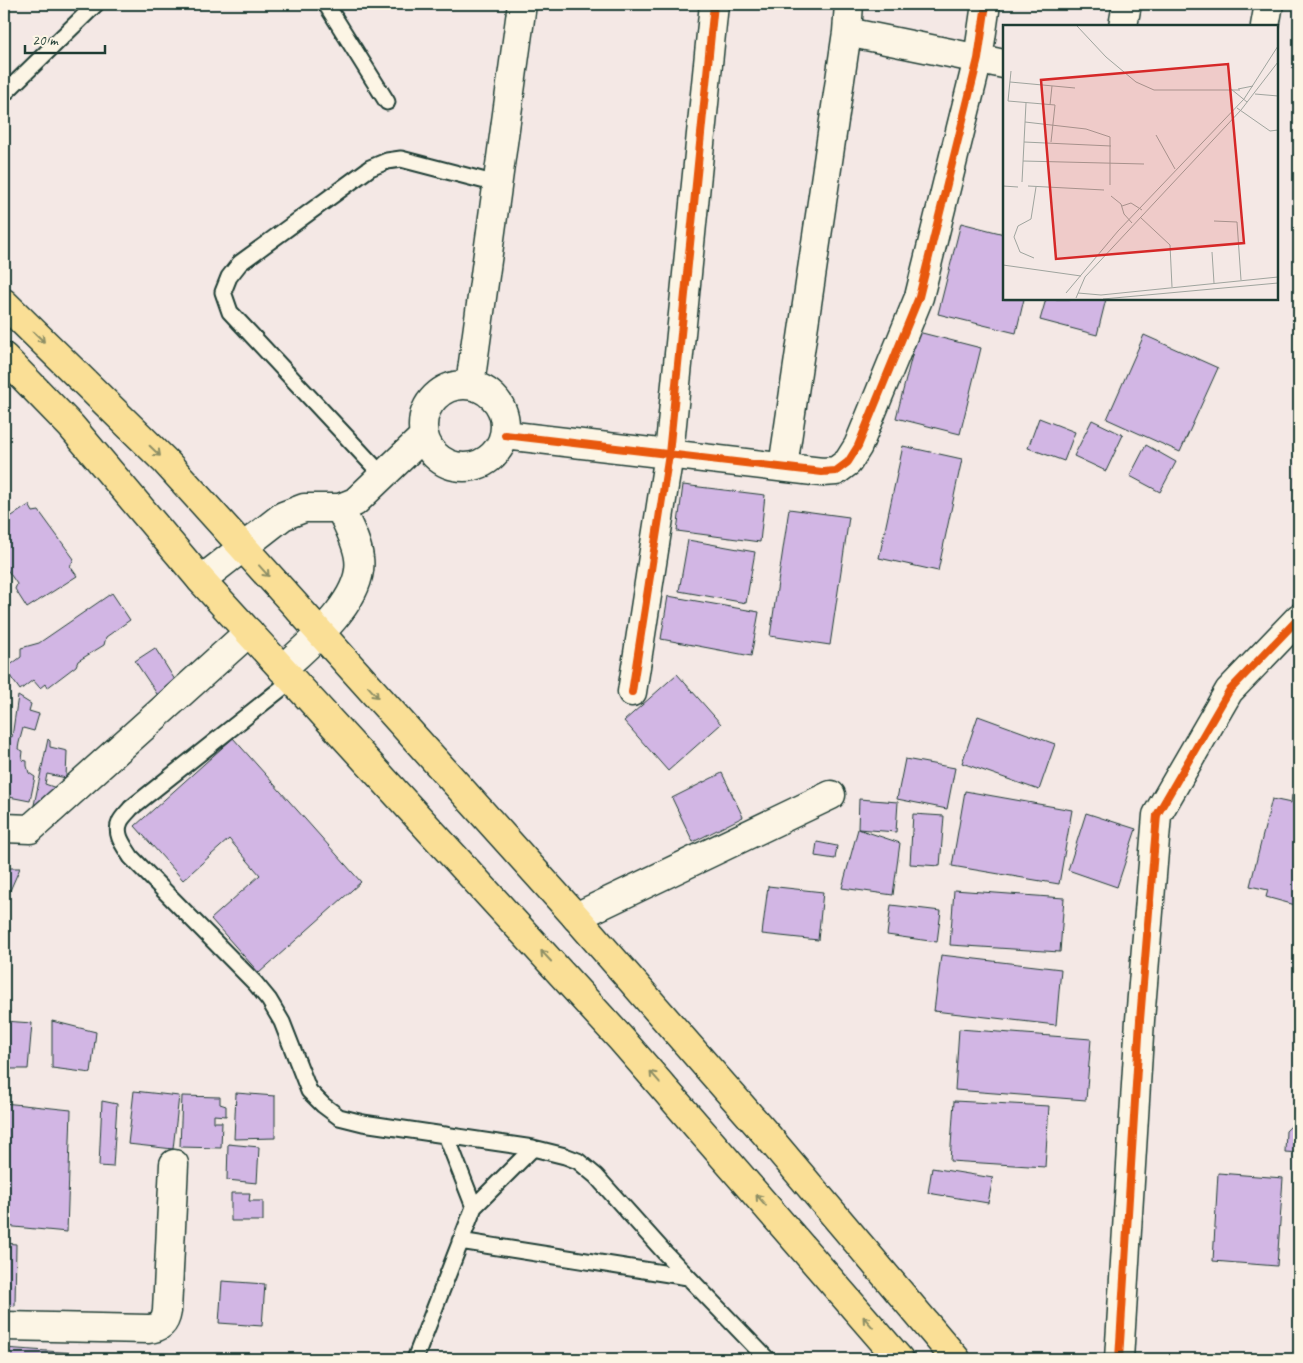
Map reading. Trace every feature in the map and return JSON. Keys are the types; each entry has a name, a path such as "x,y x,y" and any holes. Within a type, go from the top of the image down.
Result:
{"main road":[{"path":"4,303 166,462 242,546 576,917 764,1133 956,1359"},
{"path":"4,357 71,426 201,580 622,1040 900,1359"}],"street":[{"path":"470,385 522,4"},
{"path":"632,692 669,454 714,4"},
{"path":"783,467 850,4"},
{"path":"505,436 822,472 836,471 848,462 858,446 919,297 978,59 986,4"},
{"path":"1123,25 1127,4"},
{"path":"1265,25 1269,4"},
{"path":"847,32 1003,64"},
{"path":"470,385 482,389 501,408 505,421 505,436 499,448 490,459 478,465 464,468 450,465 438,458 424,436 424,422 427,410 434,399 444,391 456,386 470,385"},
{"path":"201,580 242,546 283,516 304,508 340,508 355,502 424,436"},
{"path":"287,675 346,604 358,578 360,560 355,541 340,508"},
{"path":"1119,1359 1140,1020 1157,815 1229,690 1299,618"},
{"path":"4,828 30,829 249,632"},
{"path":"576,917 831,795"},
{"path":"4,1326 156,1329 162,1324 166,1318 167,1311 174,1164"}],"lane":[{"path":"4,94 96,4"},
{"path":"326,4 387,102"},
{"path":"383,476 230,312 223,292 229,277 240,263 370,168 387,161 401,159 497,184"},
{"path":"287,675 131,808 120,822 118,832 120,840 131,857 255,983 269,1000 282,1022 310,1091 323,1105 339,1117 363,1123 533,1148 578,1161 587,1168 767,1359"},
{"path":"446,1135 474,1207"},
{"path":"415,1359 474,1207 533,1148"},
{"path":"460,1241 688,1277"}],"building":[{"path":"961,223 1003,234 1003,300 1024,300 1016,333 938,314"},
{"path":"1046,300 1106,300 1097,335 1040,320"},
{"path":"918,332 981,348 960,434 896,418"},
{"path":"1144,335 1218,368 1180,452 1107,419"},
{"path":"1039,418 1075,432 1064,461 1028,448"},
{"path":"1092,420 1123,435 1106,471 1074,456"},
{"path":"1146,445 1176,462 1160,492 1130,476"},
{"path":"903,446 962,459 938,571 879,558"},
{"path":"683,485 765,495 760,542 677,531"},
{"path":"29,505 33,512 39,511 74,559 70,566 77,576 27,608 15,589 17,584 4,565 4,521"},
{"path":"789,509 849,517 830,645 770,636"},
{"path":"688,540 755,552 746,603 679,591"},
{"path":"112,593 130,620 106,637 104,645 78,661 76,666 47,688 45,684 40,688 33,680 20,690 5,669 21,657 21,648 39,643"},
{"path":"668,596 759,612 751,656 661,639"},
{"path":"155,648 180,688 161,700 135,661"},
{"path":"677,674 721,724 668,771 624,721"},
{"path":"18,696 31,704 29,711 39,714 34,731 23,728 18,749 23,751 22,760 27,761 29,773 35,777 30,801 4,796 5,741 7,735 12,737"},
{"path":"978,716 1055,744 1039,790 962,763"},
{"path":"233,738 361,882 259,973 211,919 260,875 229,839 183,880 135,826"},
{"path":"48,739 50,747 67,751 66,778 47,774 45,784 59,789 55,802 34,805"},
{"path":"905,759 955,768 947,809 897,799"},
{"path":"722,773 743,817 693,842 672,798"},
{"path":"965,791 1072,810 1059,884 952,866"},
{"path":"1292,795 1299,797 1299,906 1266,897 1268,890 1250,886 1272,799 1291,803"},
{"path":"859,799 898,802 896,832 858,829"},
{"path":"1086,813 1136,829 1117,887 1068,870"},
{"path":"913,814 944,816 940,866 910,864"},
{"path":"858,829 900,843 893,895 842,888"},
{"path":"817,842 837,846 835,859 815,856"},
{"path":"4,868 20,868 4,904"},
{"path":"768,886 823,892 818,940 762,934"},
{"path":"954,890 1064,898 1060,952 950,945"},
{"path":"891,905 941,911 937,942 887,935"},
{"path":"941,955 1061,969 1056,1025 934,1011"},
{"path":"4,1021 32,1023 28,1069 4,1069"},
{"path":"52,1021 96,1032 91,1073 52,1068"},
{"path":"959,1029 1091,1039 1086,1100 955,1090"},
{"path":"134,1091 179,1096 173,1149 128,1144"},
{"path":"236,1093 275,1096 275,1138 234,1139"},
{"path":"182,1096 220,1097 220,1104 226,1106 226,1116 214,1115 214,1122 222,1122 221,1148 180,1147"},
{"path":"102,1101 117,1104 113,1167 99,1166"},
{"path":"954,1101 1049,1106 1045,1167 950,1161"},
{"path":"4,1103 71,1110 67,1232 4,1226"},
{"path":"1299,1118 1299,1153 1285,1152 1286,1131"},
{"path":"228,1144 259,1147 257,1183 227,1180"},
{"path":"932,1168 993,1178 988,1203 928,1193"},
{"path":"1218,1173 1283,1178 1277,1266 1213,1261"},
{"path":"231,1193 250,1193 249,1201 263,1201 263,1221 231,1221"},
{"path":"4,1243 16,1244 15,1306 4,1304"},
{"path":"222,1281 265,1284 262,1326 219,1323"},
{"path":"4,1348 89,1354 89,1359 4,1359"}],"cycle path":[{"path":"632,692 669,454 714,4"},
{"path":"505,435 822,472 836,471 848,462 858,446 919,297 978,59 986,4"},
{"path":"1119,1359 1140,1020 1157,815 1229,691 1299,618"}]}
